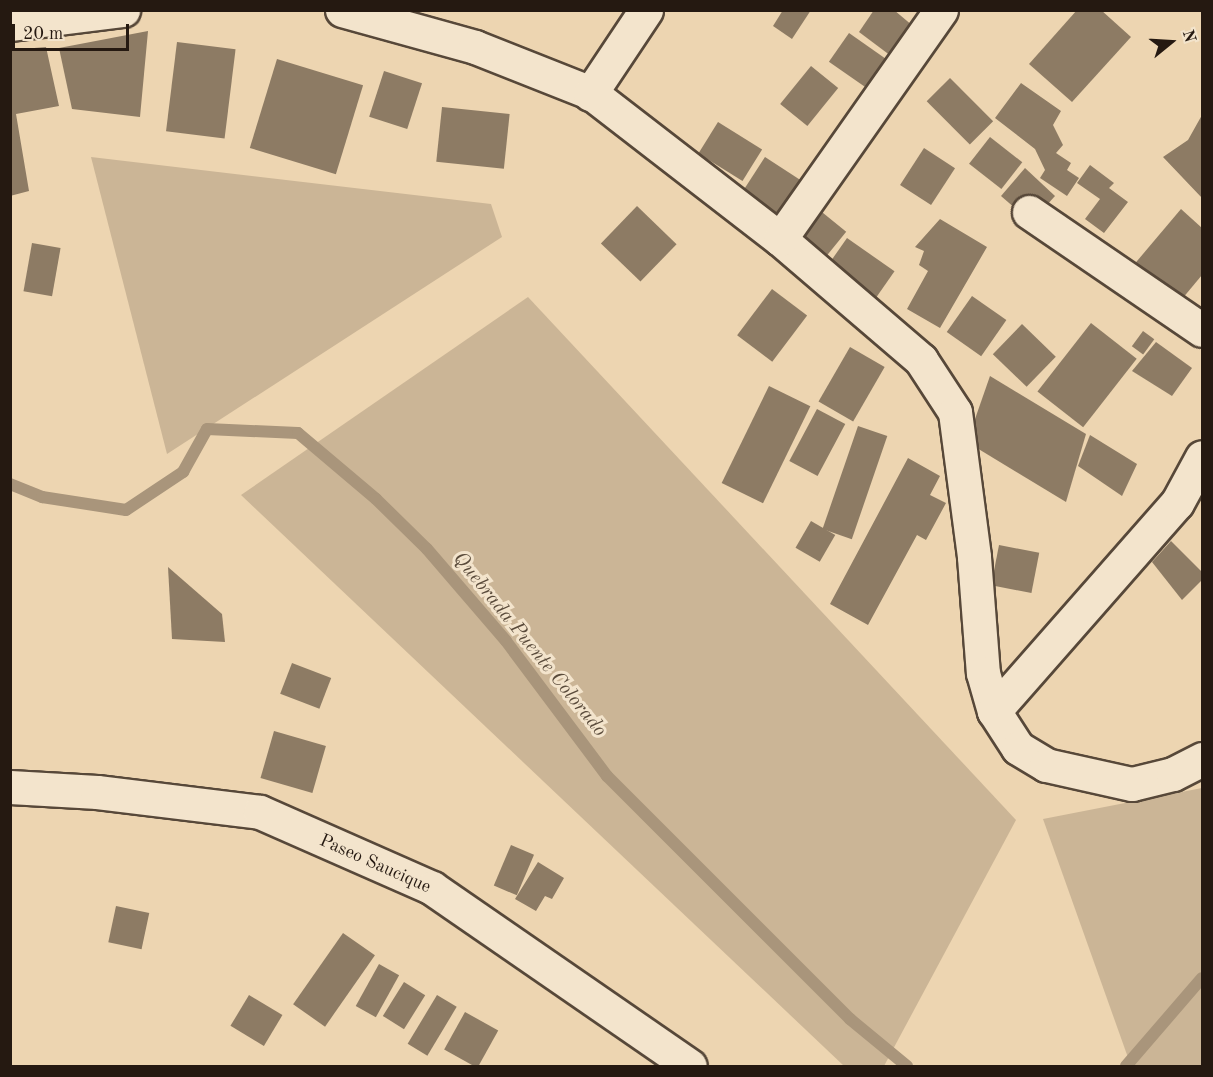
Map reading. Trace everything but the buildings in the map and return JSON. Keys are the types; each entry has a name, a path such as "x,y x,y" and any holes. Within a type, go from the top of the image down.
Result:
{"street":[{"path":"10,24 123,10"},
{"path":"342,10 476,47 590,94 780,239 921,360 955,412 975,557 983,673 994,711 1018,748 1046,765 1096,778 1132,784 1173,774 1203,759"},
{"path":"590,94 646,10"},
{"path":"780,239 941,10"},
{"path":"1029,212 1203,330"},
{"path":"994,711 1177,503 1203,457"},
{"name":"Paseo Saucique","path":"10,787 98,792 260,812 432,888 690,1066"}],"shaded area":[{"path":"91,157 491,204 502,237 167,454"},
{"path":"528,297 1016,820 884,1066 844,1066 241,495"},
{"path":"1202,788 1202,1066 1131,1066 1043,819"}],"waterway":[{"name":"Quebrada Puente Colorado","path":"10,484 42,497 126,510 183,472 207,429 298,433 376,499 427,549 506,641 607,776 850,1019 907,1066"},
{"name":"Quebrada Puente Colorado","path":"1126,1066 1202,978"}]}
